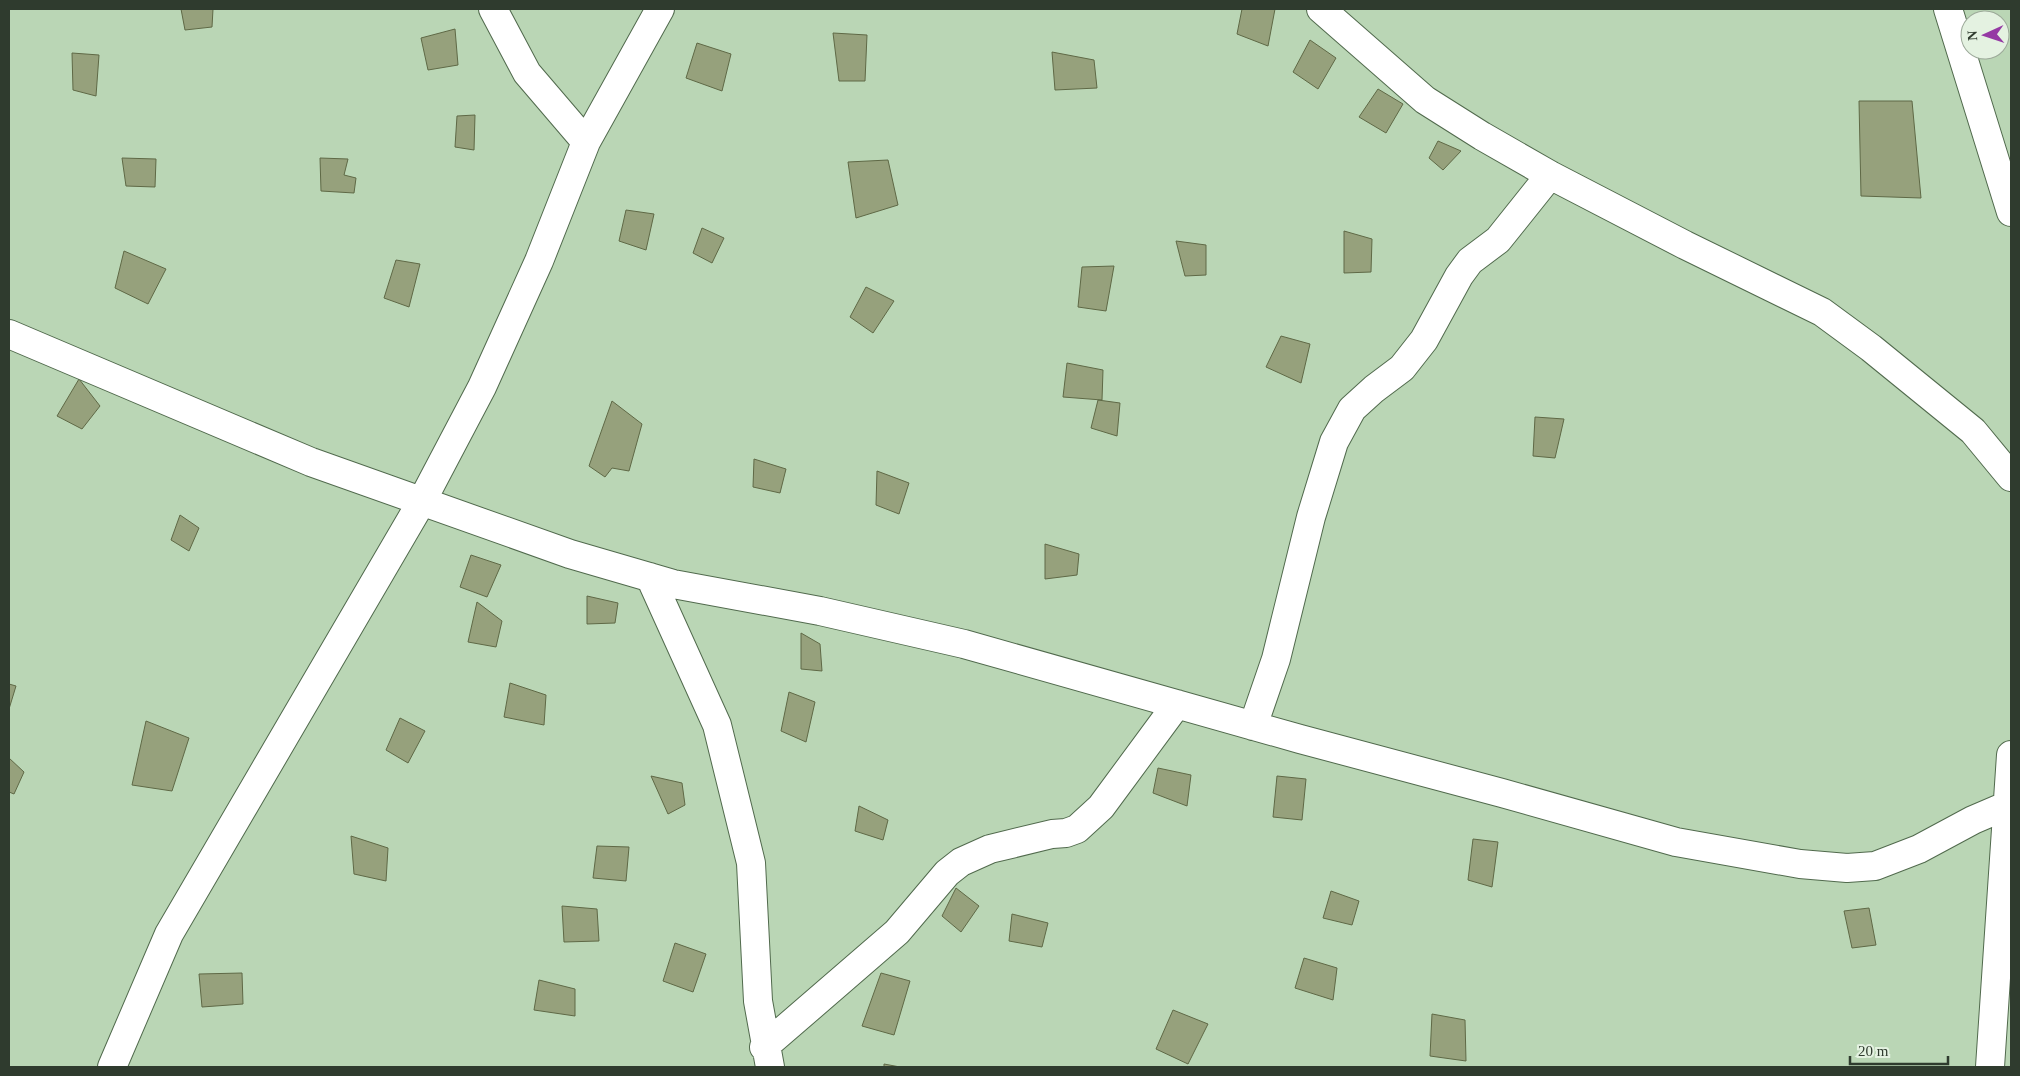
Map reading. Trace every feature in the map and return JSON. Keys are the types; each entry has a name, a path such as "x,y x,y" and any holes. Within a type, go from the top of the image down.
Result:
{"street":[{"path":"493,9 527,73 586,142"},
{"path":"112,1067 169,934 422,501 490,369 539,261 586,142 660,9"},
{"path":"1321,9 1426,100 1550,175 1684,245 1822,312 1871,348 1973,431 2011,477"},
{"path":"1948,9 2011,212"},
{"path":"1253,726 1276,659 1319,488 1334,442 1352,409 1374,389 1402,368 1424,340 1459,276 1470,261 1498,240 1550,175"},
{"path":"9,334 311,462 570,554 673,584 820,611 964,644 1253,726 1676,842 1800,864 1847,868 1875,866 1918,849 1973,820 2008,805"},
{"path":"650,577 717,725 751,863 758,1001 767,1057"},
{"path":"767,1057 896,932 948,873 962,862 990,849 1077,829 1101,806 1176,704"},
{"path":"1990,1067 2011,755"}],"building":[{"path":"181,9 213,9 212,27 185,30"},
{"path":"1242,9 1275,9 1268,46 1237,34"},
{"path":"455,29 458,65 428,70 421,38"},
{"path":"833,33 867,35 865,81 839,81"},
{"path":"1310,40 1336,58 1318,89 1293,72"},
{"path":"697,43 731,54 722,91 686,78"},
{"path":"1052,52 1094,60 1097,88 1055,90"},
{"path":"72,53 99,55 96,96 73,90"},
{"path":"1378,89 1403,104 1386,133 1359,117"},
{"path":"1859,101 1912,101 1921,198 1861,196"},
{"path":"475,115 474,150 455,147 457,116"},
{"path":"1438,141 1461,151 1443,170 1429,158"},
{"path":"122,158 156,159 155,187 126,186"},
{"path":"320,158 348,159 344,175 356,178 354,193 321,191"},
{"path":"888,160 898,205 856,218 848,162"},
{"path":"626,210 654,214 646,250 619,241"},
{"path":"702,228 724,238 712,263 693,253"},
{"path":"1344,231 1372,239 1371,272 1344,273"},
{"path":"1176,241 1206,245 1206,275 1185,276"},
{"path":"124,251 166,269 148,304 115,288"},
{"path":"396,260 420,264 409,307 384,298"},
{"path":"1114,266 1106,311 1078,307 1082,267"},
{"path":"866,287 894,301 873,333 850,317"},
{"path":"1281,336 1310,344 1301,383 1266,367"},
{"path":"1067,363 1103,370 1102,400 1063,397"},
{"path":"79,379 100,406 82,429 57,416"},
{"path":"1098,400 1120,403 1117,436 1091,428"},
{"path":"612,401 642,424 629,471 612,468 605,477 589,466"},
{"path":"1535,417 1564,419 1555,458 1533,456"},
{"path":"754,459 786,469 780,493 753,487"},
{"path":"877,471 909,483 899,514 876,505"},
{"path":"180,515 199,528 189,551 171,540"},
{"path":"1045,544 1079,554 1077,575 1045,579"},
{"path":"471,555 501,565 487,597 460,587"},
{"path":"587,596 618,603 615,623 587,624"},
{"path":"477,602 502,621 496,647 468,642"},
{"path":"801,633 820,644 822,671 801,669"},
{"path":"510,683 546,695 544,725 504,717"},
{"path":"9,684 16,686 9,709"},
{"path":"789,692 815,702 806,742 781,731"},
{"path":"400,718 425,731 408,763 386,750"},
{"path":"146,721 189,738 172,791 132,785"},
{"path":"9,758 24,772 14,794 9,792"},
{"path":"1158,768 1191,775 1187,806 1153,793"},
{"path":"651,776 682,783 685,805 668,814"},
{"path":"1277,776 1306,779 1302,820 1273,817"},
{"path":"859,806 888,820 883,840 855,831"},
{"path":"351,836 388,848 386,881 354,874"},
{"path":"1473,839 1498,842 1492,887 1468,880"},
{"path":"597,846 629,847 626,881 593,878"},
{"path":"956,888 979,906 961,932 942,916"},
{"path":"1331,891 1359,901 1352,925 1323,918"},
{"path":"562,906 597,909 599,941 564,942"},
{"path":"1869,908 1876,945 1852,948 1844,911"},
{"path":"1012,914 1048,923 1042,947 1009,941"},
{"path":"675,943 706,954 693,992 663,981"},
{"path":"1304,958 1337,968 1333,1000 1295,988"},
{"path":"242,973 243,1004 202,1007 199,974"},
{"path":"881,973 910,981 894,1035 862,1026"},
{"path":"539,980 575,989 575,1016 534,1010"},
{"path":"1173,1010 1208,1024 1188,1064 1156,1049"},
{"path":"1432,1014 1465,1020 1466,1061 1430,1056"},
{"path":"884,1064 900,1067 884,1067"}]}
